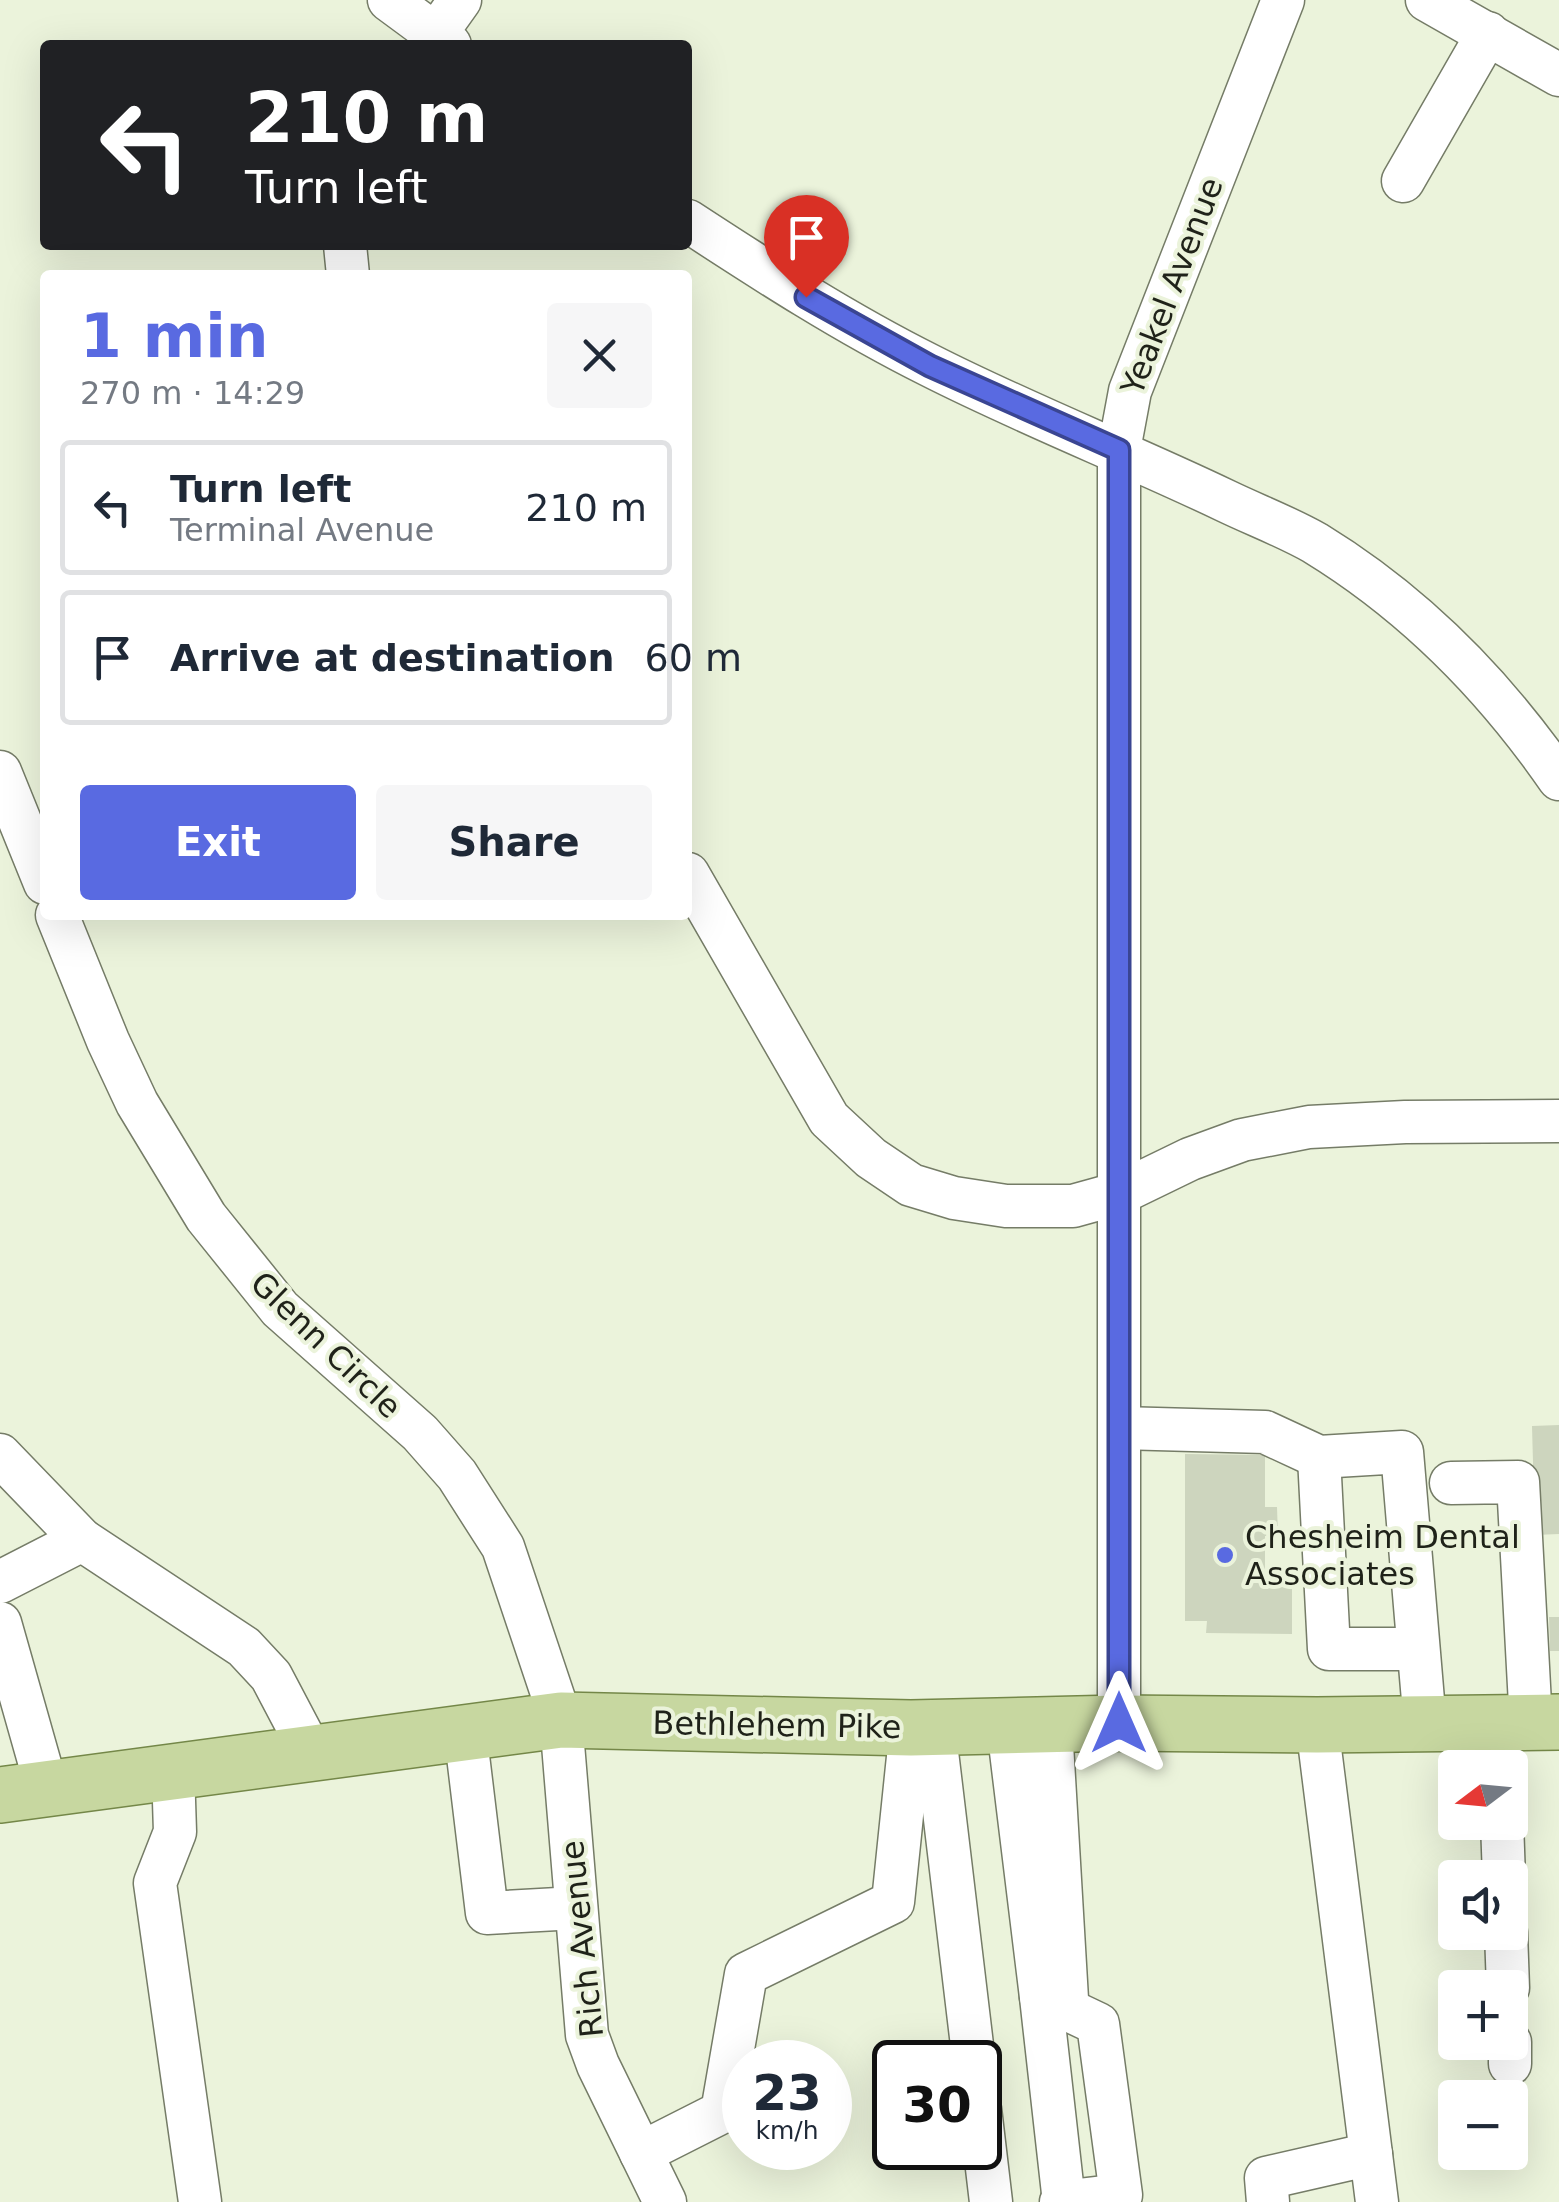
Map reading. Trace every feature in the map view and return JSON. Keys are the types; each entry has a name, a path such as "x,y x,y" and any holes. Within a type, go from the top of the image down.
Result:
{"main road":[{"name":"Bethlehem Pike","path":"24,1792 560,1720 922,1728 1119,1723 1425,1724 1522,1734"}],"street":[{"path":"389,0 437,40"},
{"path":"439,40 460,0"},
{"name":"Yeakel Avenue","path":"1119,1723 1119,450 1130,390 1283,0"},
{"path":"1427,0 1559,75"},
{"path":"1403,181 1488,33"},
{"path":"692,224 806,297 930,366 1313,542 1392,597 1452,648 1559,778"},
{"path":"0,772 40,870"},
{"path":"692,881 829,1119 871,1158 911,1185 954,1198 1006,1206 1073,1206 1120,1193 1190,1159 1242,1140 1309,1127 1559,1121"},
{"name":"Glenn Circle","path":"59,920 137,1104 206,1216 280,1308 420,1432 483,1514 503,1547 560,1720"},
{"path":"1120,1428 1265,1432 1319,1456 1402,1452 1425,1724"},
{"path":"0,1455 82,1540 244,1647 271,1676 311,1752"},
{"path":"1319,1456 1329,1649 1418,1649"},
{"path":"1451,1483 1518,1482 1522,1734"},
{"path":"0,1582 82,1540"},
{"path":"0,1623 24,1792"},
{"name":"Rich Avenue","path":"560,1720 587,2035 666,2202"},
{"path":"1317,1726 1377,2202"},
{"path":"1030,1727 1054,2003 1062,2202 1120,2195 1098,2024 1054,2003"},
{"path":"922,1728 971,2040"},
{"path":"641,2153 722,2112 746,1974 893,1902 922,1728"},
{"path":"465,1731 488,1913 576,1908"},
{"path":"173,1770 175,1832 155,1883 200,2202"},
{"path":"1268,2202 1266,2178 1371,2154"},
{"path":"987,2170 991,2202"}],"building":[{"path":"1559,1425 1559,1534 1535,1535 1532,1426"},
{"name":"Chesheim Dental Associates","path":"1185,1454 1265,1455 1265,1507 1277,1507 1278,1536 1265,1536 1265,1573 1292,1573 1292,1634 1206,1633 1207,1621 1185,1621"},
{"path":"1549,1617 1559,1617 1559,1651 1550,1651"}],"place":[{"name":"Chesheim Dental Associates","path":"1225,1555"}],"route":[{"path":"806,297 930,366 1119,450 1119,1723"}]}
